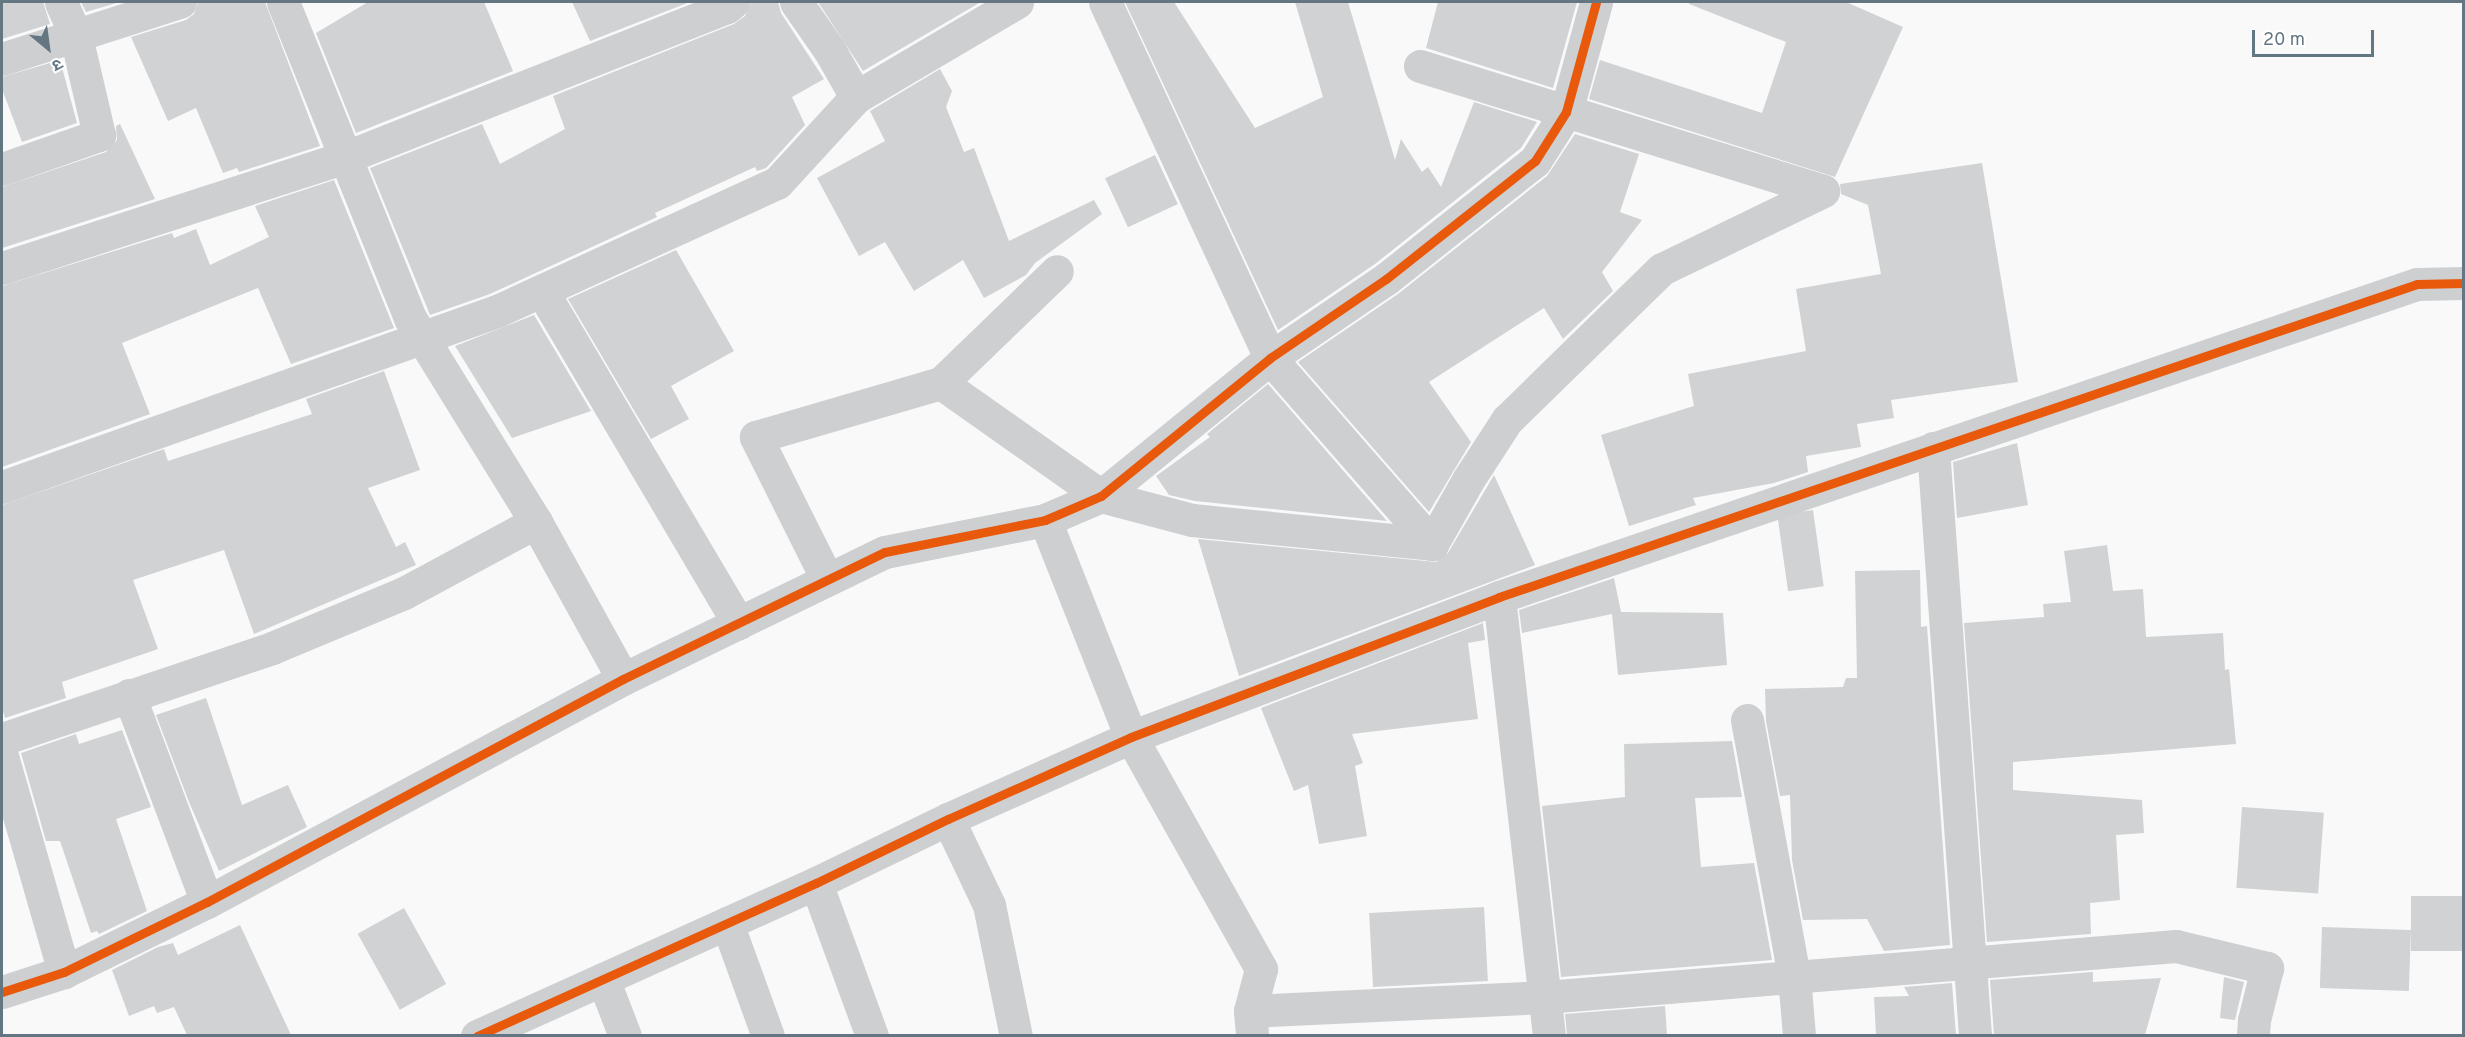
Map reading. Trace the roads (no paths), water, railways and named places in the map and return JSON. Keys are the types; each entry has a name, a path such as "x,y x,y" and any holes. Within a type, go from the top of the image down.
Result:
{"street":[{"path":"2,169 99,135 76,36 60,2"},
{"path":"2,59 180,2"},
{"path":"283,2 410,318 536,522 623,679"},
{"path":"2,268 346,157 727,7 733,2"},
{"path":"796,2 830,51 856,97"},
{"path":"2,488 423,339 542,291 777,183 856,97 1017,2"},
{"path":"1105,2 1270,358 1432,544"},
{"path":"2,992 64,972 207,902 623,679 885,552 1045,520 1101,496 1270,358 1386,279 1534,161 1566,112 1596,2"},
{"path":"1420,66 1823,191 1662,269 1507,420 1467,480 1432,544"},
{"path":"827,579 756,437 941,383 1057,271"},
{"path":"495,1032 603,979 1131,737 1499,597 1933,448 2417,284 2463,283"},
{"path":"542,291 738,622"},
{"path":"941,383 1101,496 1192,520 1432,544"},
{"path":"1933,448 1975,1035"},
{"path":"1045,520 1131,737 1261,969 1251,1023 2176,946 2267,968 2254,1020 2253,1035"},
{"path":"2,739 272,648 404,593 536,522"},
{"path":"1499,597 1549,1035"},
{"path":"129,695 207,902"},
{"path":"1747,720 1794,976 1798,1035"},
{"path":"2,756 64,972"},
{"path":"948,819 989,905 1016,1035"},
{"path":"816,883 872,1035"},
{"path":"727,923 768,1035"},
{"path":"603,979 625,1035"}]}
